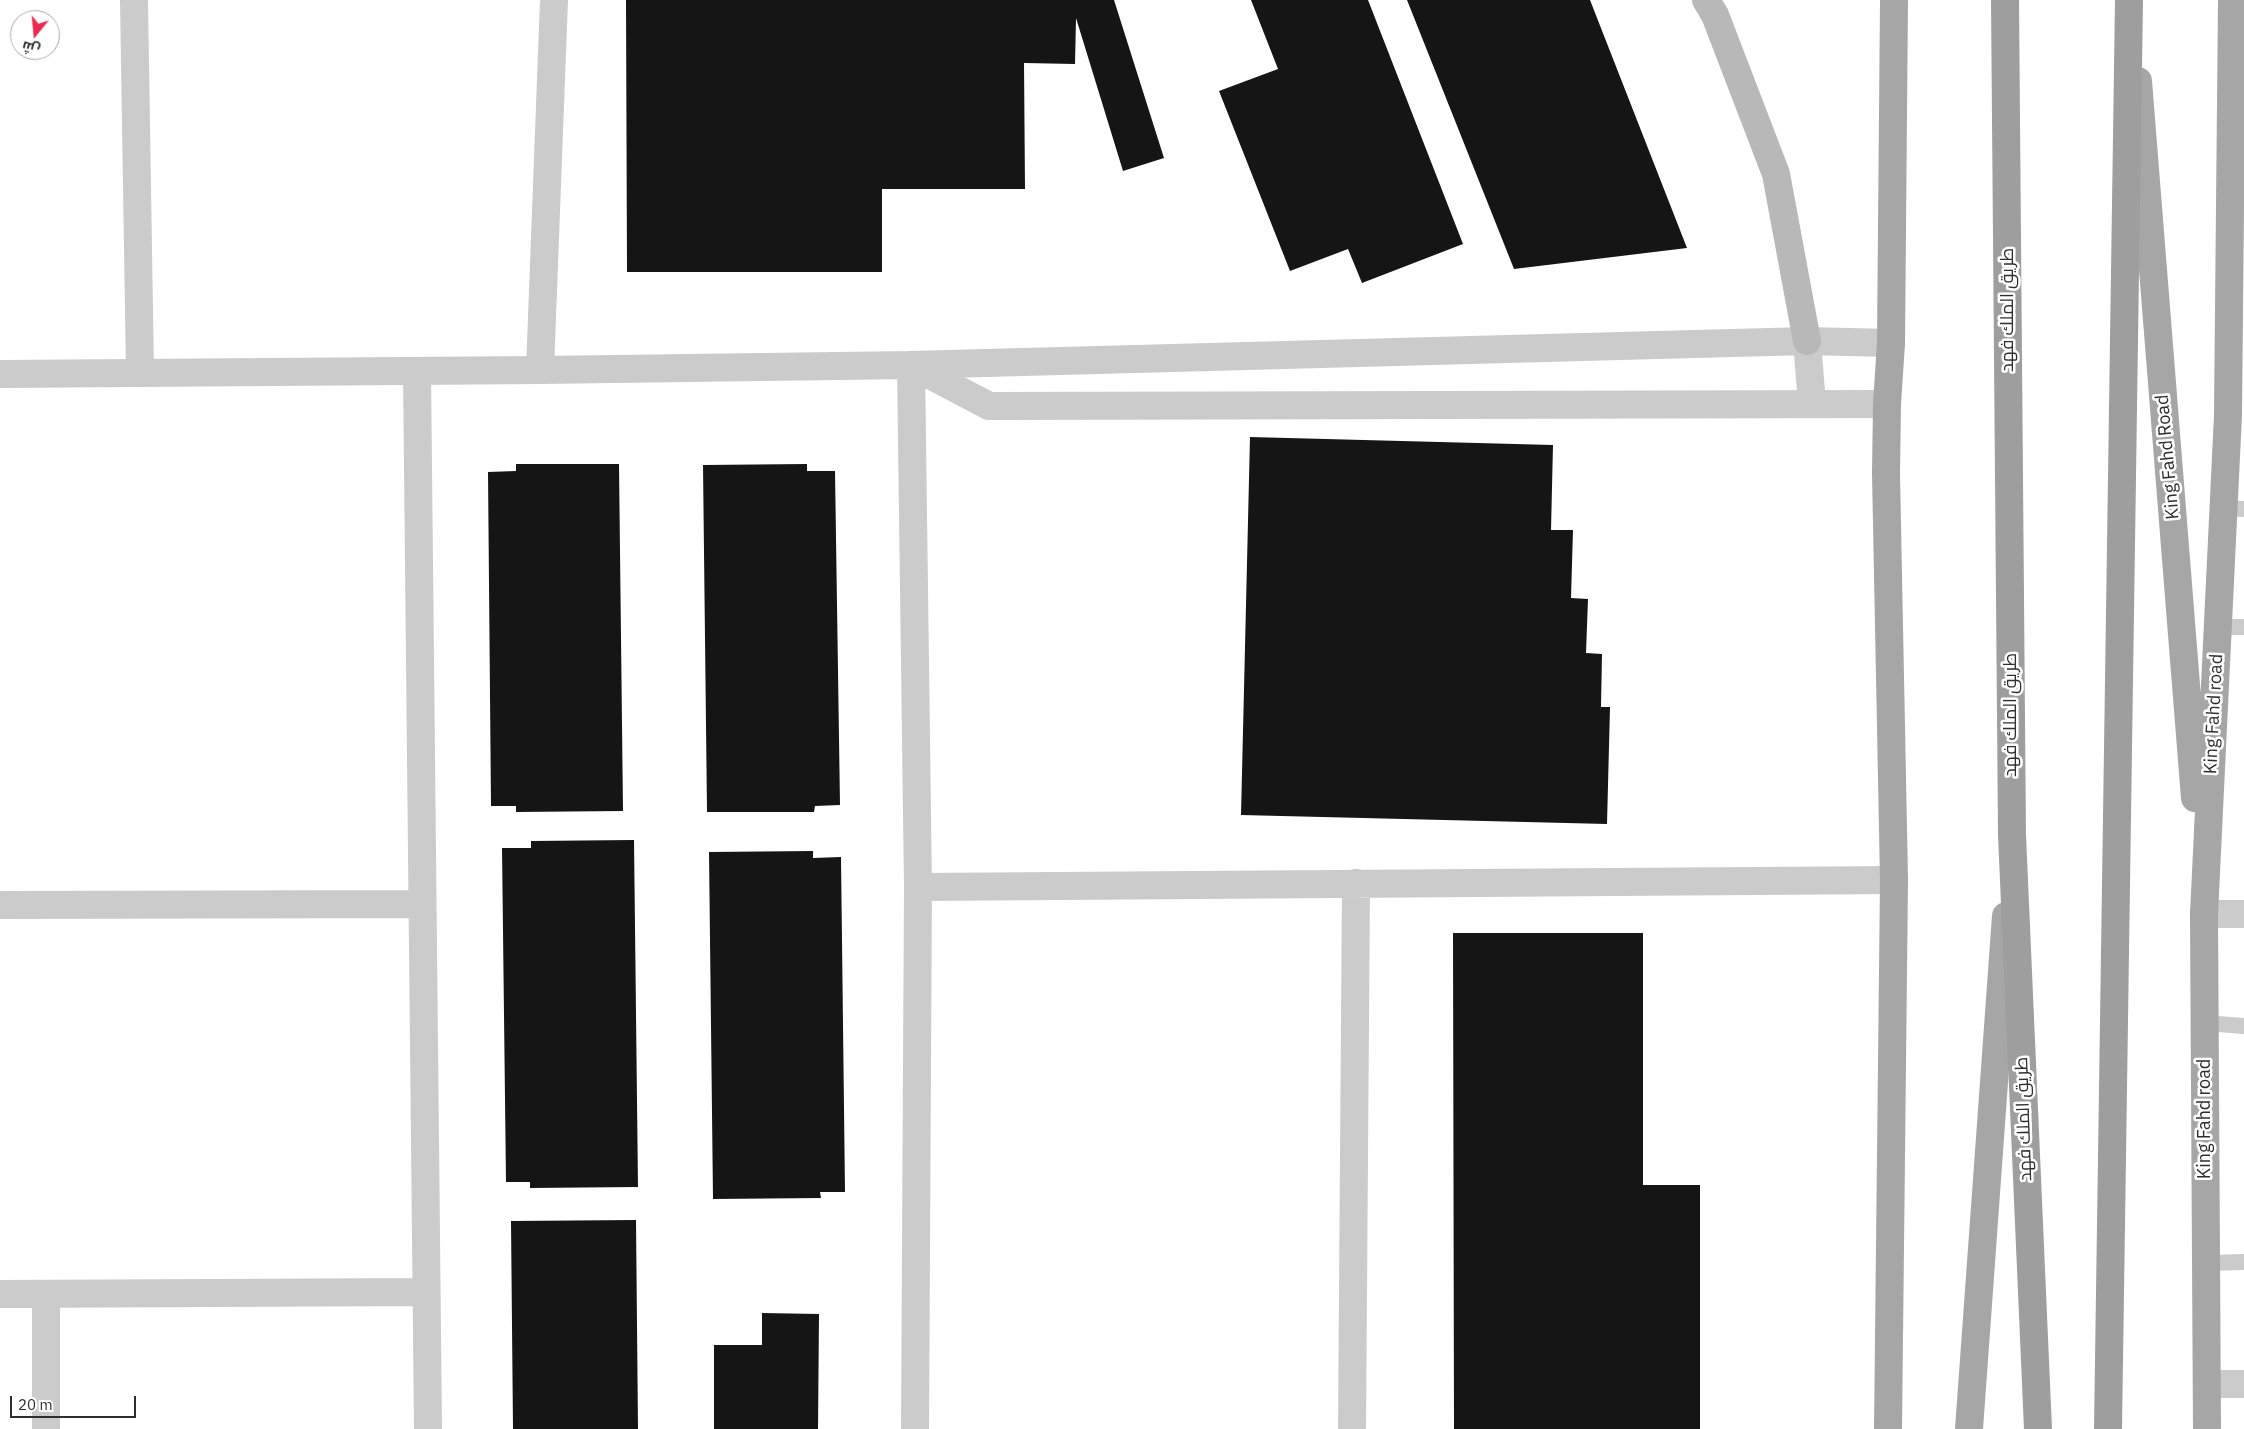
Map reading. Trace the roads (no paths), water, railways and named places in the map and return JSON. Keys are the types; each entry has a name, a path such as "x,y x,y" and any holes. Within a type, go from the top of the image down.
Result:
{"highway":[{"name":"طريق الملك فهد","path":"2005,0 2012,835 2038,1429"},
{"path":"2108,1429 2130,0"}],"main road":[{"path":"1706,0 1715,15 1776,174 1807,341"},
{"path":"1888,1429 1894,880 1886,483 1887,404 1892,343 1894,0"},
{"name":"King Fahd Road","path":"2130,0 2204,914"},
{"name":"King Fahd road","path":"2207,1429 2204,914 2231,627 2236,415 2229,272 2232,0"},
{"path":"1969,1429 2012,835"}],"street":[{"path":"134,0 140,373"},
{"path":"540,370 554,0"},
{"path":"0,374 540,370 911,364 1807,341 1892,343"},
{"path":"1807,341 1812,404"},
{"path":"911,364 989,406 1887,404"},
{"path":"911,364 918,887 915,1429"},
{"path":"417,371 428,1429"},
{"path":"918,887 1894,880"},
{"path":"1352,1429 1356,884"},
{"path":"0,905 422,904"},
{"path":"2204,914 2244,914"},
{"path":"0,1294 426,1292"},
{"path":"46,1294 46,1429"},
{"path":"2207,1384 2244,1384"}],"lane":[{"path":"2229,272 2244,247"},
{"path":"2205,1023 2244,1026"},
{"path":"2206,1263 2244,1262"}]}
